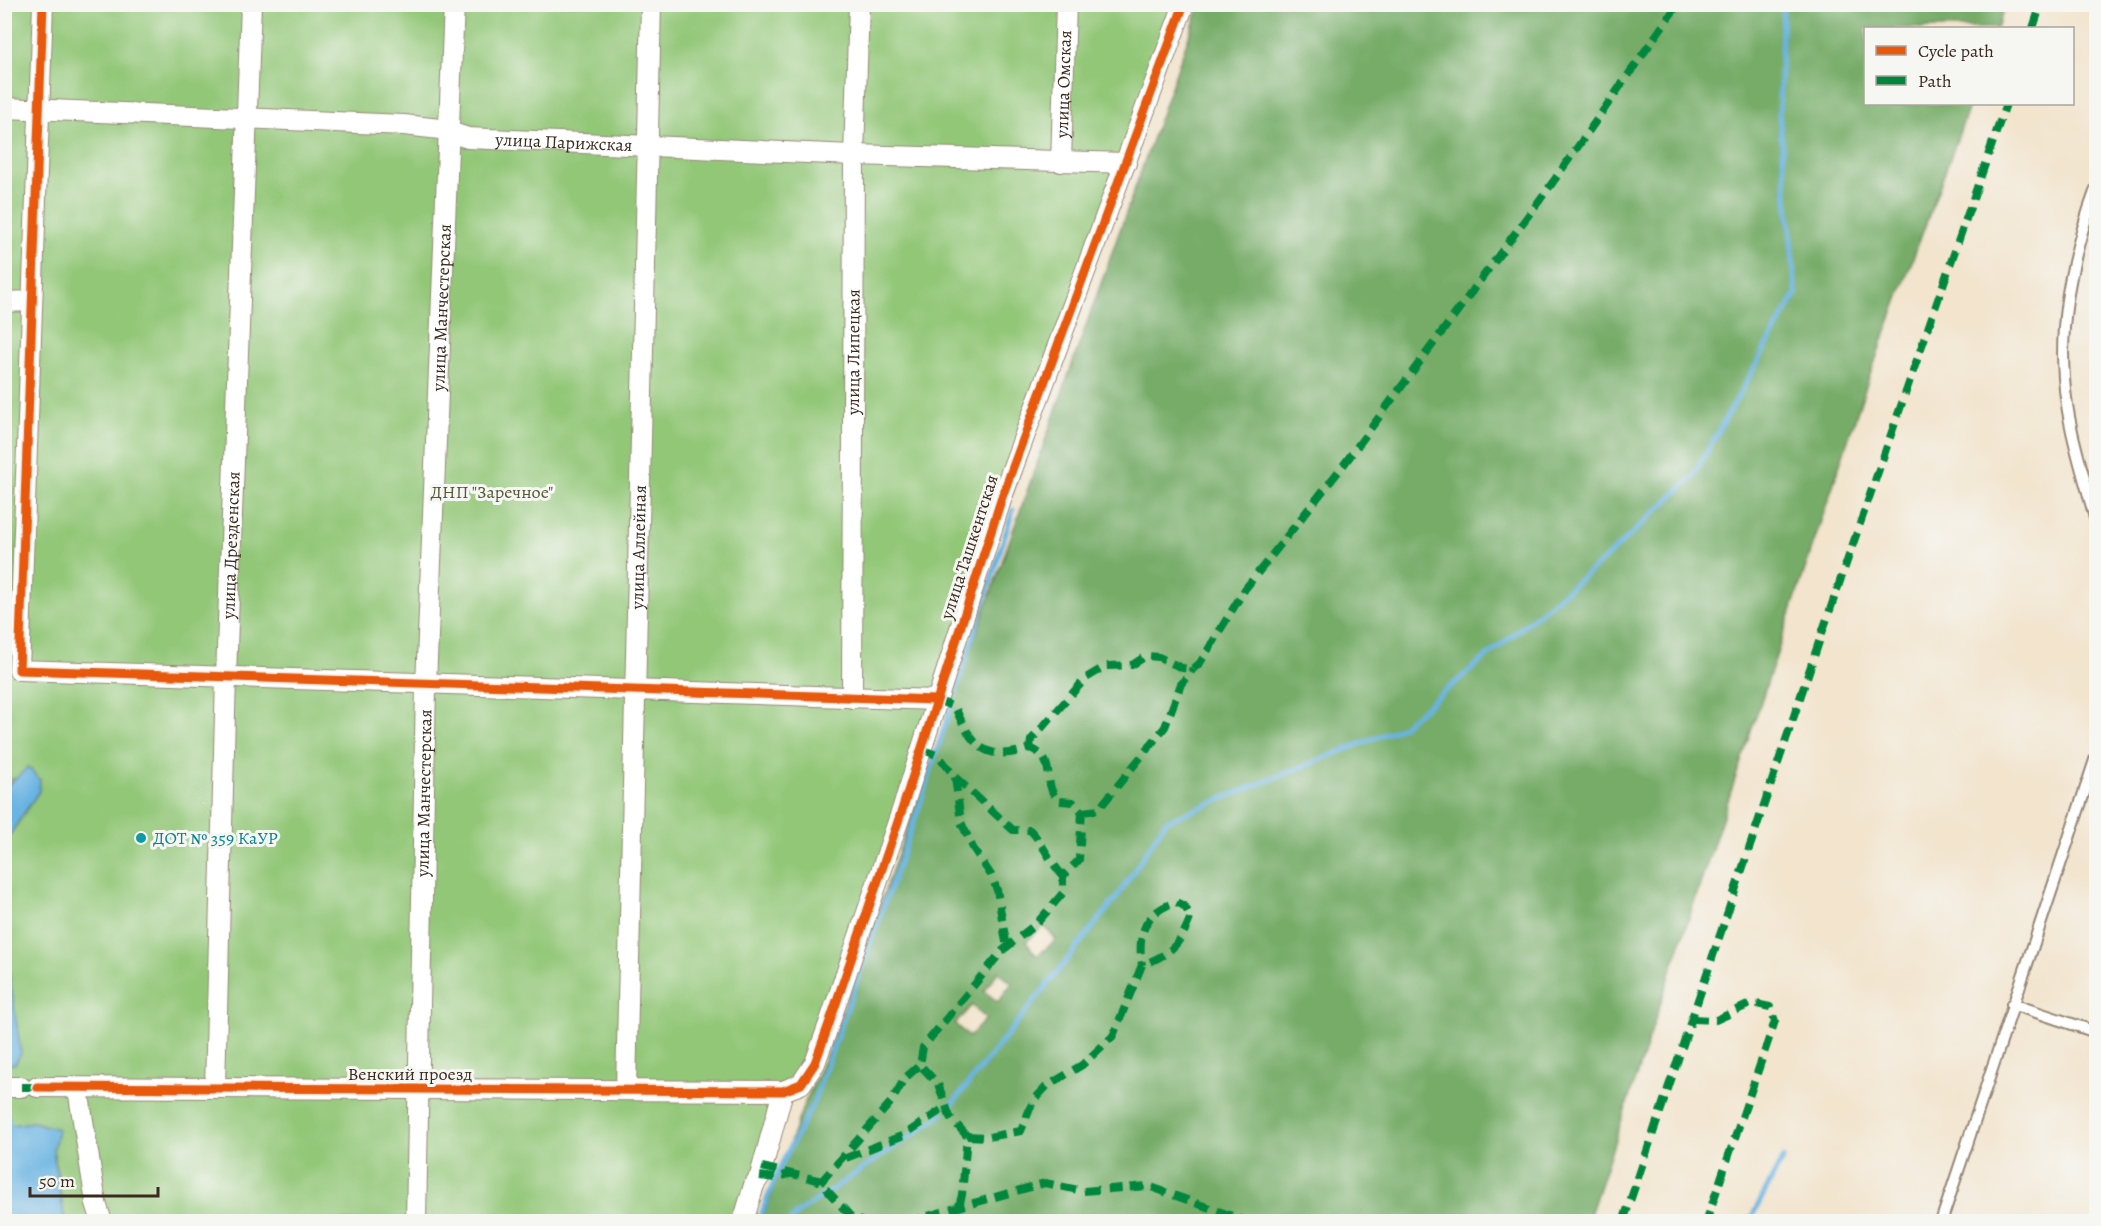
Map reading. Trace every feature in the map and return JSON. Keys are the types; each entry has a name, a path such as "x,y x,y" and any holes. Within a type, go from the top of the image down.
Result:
{"street":[{"path":"44,4 38,108 19,670 936,700"},
{"name":"улица Дрезденская","path":"215,1088 226,676 251,4"},
{"name":"улица Манчестерская","path":"416,1221 426,684 451,133 454,4"},
{"name":"улица Аллейная","path":"626,1090 651,4"},
{"name":"улица Липецкая","path":"852,698 854,155 859,4"},
{"name":"улица Омская","path":"1061,162 1066,4"},
{"name":"улица Ташкентская","path":"783,1091 801,1084 815,1063 903,807 1003,494 1184,4"},
{"name":"улица Парижская","path":"4,108 404,125 468,138 854,155 1126,163"},
{"path":"4,302 32,302"},
{"name":"Венский проезд","path":"21,1087 417,1091 783,1091"},
{"path":"78,1089 96,1203 102,1221"},
{"path":"743,1221 754,1185 760,1176 783,1091"}],"lane":[{"path":"2097,189 2069,278 2064,378 2074,437 2097,522"},
{"path":"1941,1221 2012,1004 2097,757"},
{"path":"2012,1004 2097,1032"}],"green space":[{"name":"ДНП \"Заречное\"","path":"5,5 1184,5 1133,143 829,1024 780,1099 743,1221 65,1221 53,1150 58,1129 33,1122 5,1126 5,1065 15,1064 20,1053 5,945 5,842 39,791 13,778 5,788"},
{"path":"1200,5 2006,5 1997,27 1864,27 1864,105 1970,105 1867,383 1588,1221 761,1222 803,1107 829,1048","holes":["1044,926 1056,940 1037,956 1026,942","998,972 1012,983 998,1002 984,991","972,1005 986,1019 969,1037 955,1024"]}],"water":[{"path":"28,767 40,780 39,791 5,842 5,788"},
{"path":"5,945 21,1053 15,1064 5,1065"},
{"path":"33,1122 58,1129 53,1150 65,1221 5,1221 5,1126"}],"waterway":[{"path":"952,1104 1117,897 1166,821 1400,728 1600,563 1692,478 1796,294 1779,112 1783,4"},
{"path":"758,1222 779,1169 813,1103 919,807 1013,510"},
{"path":"4,1052 9,1080"},
{"path":"789,1222 799,1212 943,1114"},
{"path":"8,1131 9,1118"},
{"path":"1749,1222 1783,1158"}],"marked path":[{"path":"1030,748 1031,740 1086,678 1106,666 1132,665 1146,656 1159,657 1182,668 1193,669 1200,663 1245,589 1342,467 1553,182 1678,4"},
{"path":"2033,27 2041,4"},
{"path":"1623,1222 1822,633 2006,105"},
{"path":"1082,812 1098,810 1165,727 1181,684 1193,669"},
{"path":"936,700 955,707 968,732 982,748 1002,754 1030,748 1039,753 1047,765 1053,794 1059,801 1073,802 1082,812 1079,860 1063,876 1063,893 1037,923 1002,951 923,1047 920,1065 938,1084 950,1117 967,1136 959,1206"},
{"path":"921,749 939,756 955,777 961,822 997,890 1007,948"},
{"path":"955,777 1013,830 1030,830 1063,876"},
{"path":"967,1136 988,1137 1021,1131 1033,1101 1047,1086 1082,1065 1113,1036 1142,965 1167,952 1183,934 1191,916 1184,906 1176,902 1165,906 1150,918 1142,934 1142,965"},
{"path":"1692,1019 1716,1020 1752,1003 1770,1007 1775,1021 1706,1222"},
{"path":"820,1183 891,1102 905,1078 920,1065"},
{"path":"21,1087 37,1087"},
{"path":"846,1158 904,1135 947,1106"},
{"path":"762,1167 818,1180 851,1217 863,1222"},
{"path":"760,1176 775,1178 790,1174"},
{"path":"906,1222 1045,1183 1083,1191 1148,1186 1249,1222"}],"cycle path":[{"path":"43,4 19,670 936,700"},
{"path":"37,1087 783,1091 801,1084 815,1063 829,1024 903,807 1003,494 1184,4"}],"place":[{"name":"ДОТ № 359 КаУР","path":"141,838"}]}
